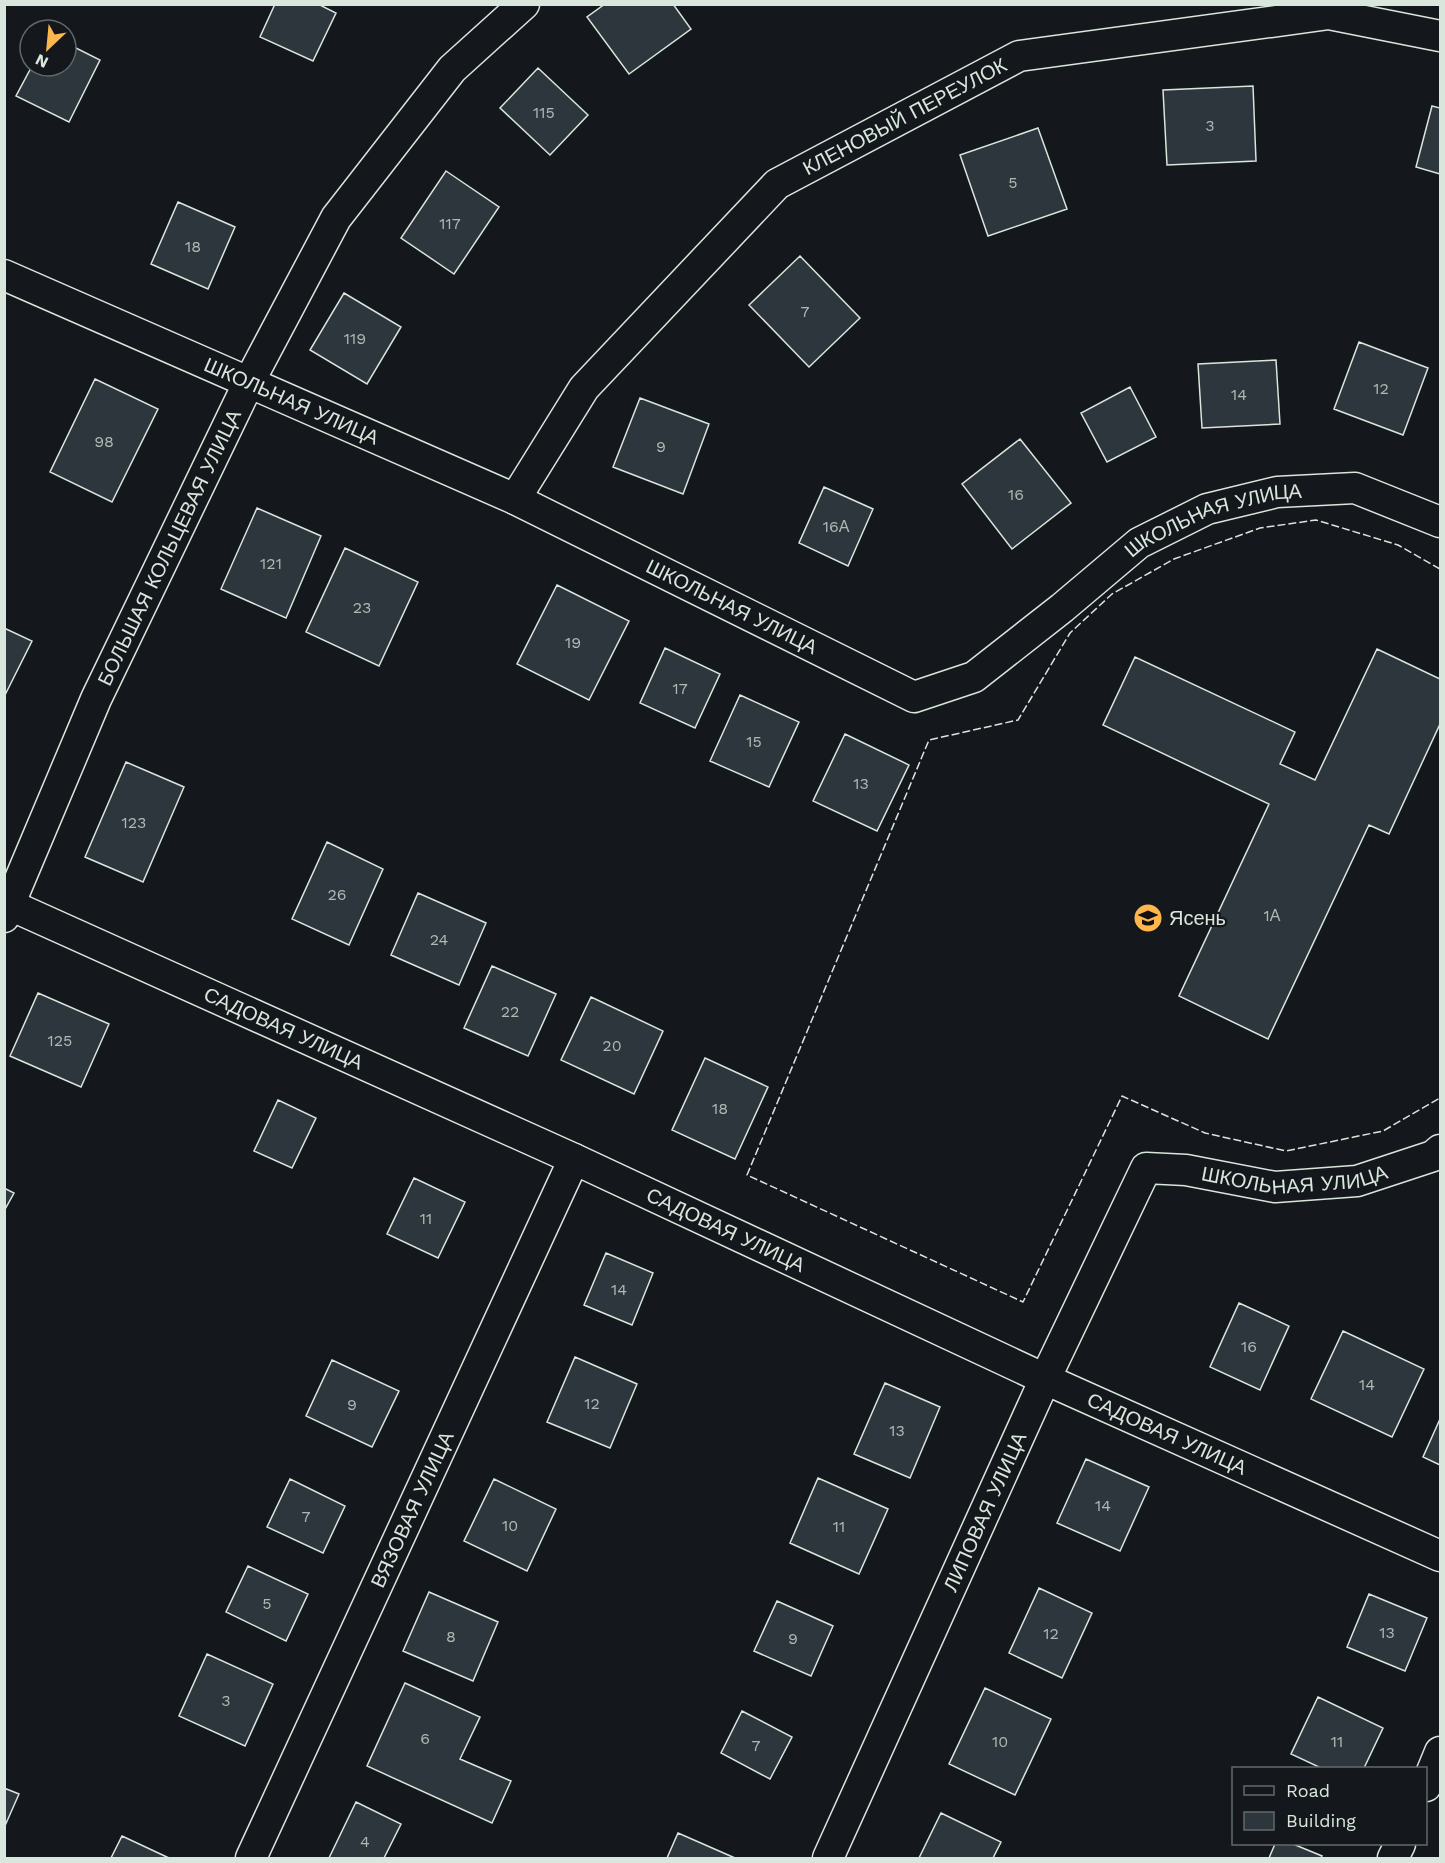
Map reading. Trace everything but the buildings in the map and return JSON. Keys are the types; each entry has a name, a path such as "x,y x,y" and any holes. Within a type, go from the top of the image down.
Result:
{"street":[{"name":"БОЛЬШАЯ КОЛЬЦЕВАЯ УЛИЦА","path":"7,911 96,699 249,382 336,218 452,69 524,4"},
{"name":"КЛЕНОВЫЙ ПЕРЕУЛОК","path":"514,499 584,388 777,184 1019,56 1329,14 1440,36"},
{"name":"ШКОЛЬНАЯ УЛИЦА","path":"4,275 514,499 914,697 974,677 1062,608 1139,543 1207,509 1277,492 1355,488 1439,518"},
{"name":"САДОВАЯ УЛИЦА","path":"7,911 574,1159 1045,1379 1440,1556"},
{"name":"ШКОЛЬНАЯ УЛИЦА","path":"1146,1168 1186,1170 1275,1186 1357,1181 1433,1156 1440,1150"},
{"name":"ВЯЗОВАЯ УЛИЦА","path":"251,1858 574,1159"},
{"name":"ЛИПОВАЯ УЛИЦА","path":"828,1858 1045,1379 1146,1168"},
{"path":"1427,1781 1440,1752"}],"fence":[{"path":"1440,569 1398,545 1316,520 1260,528 1174,559 1112,594 1070,633 1018,720 929,740 747,1175 1023,1302 1122,1096 1205,1133 1286,1151 1383,1131 1440,1098"}],"place":[{"name":"Ясень","path":"1148,918"}]}
